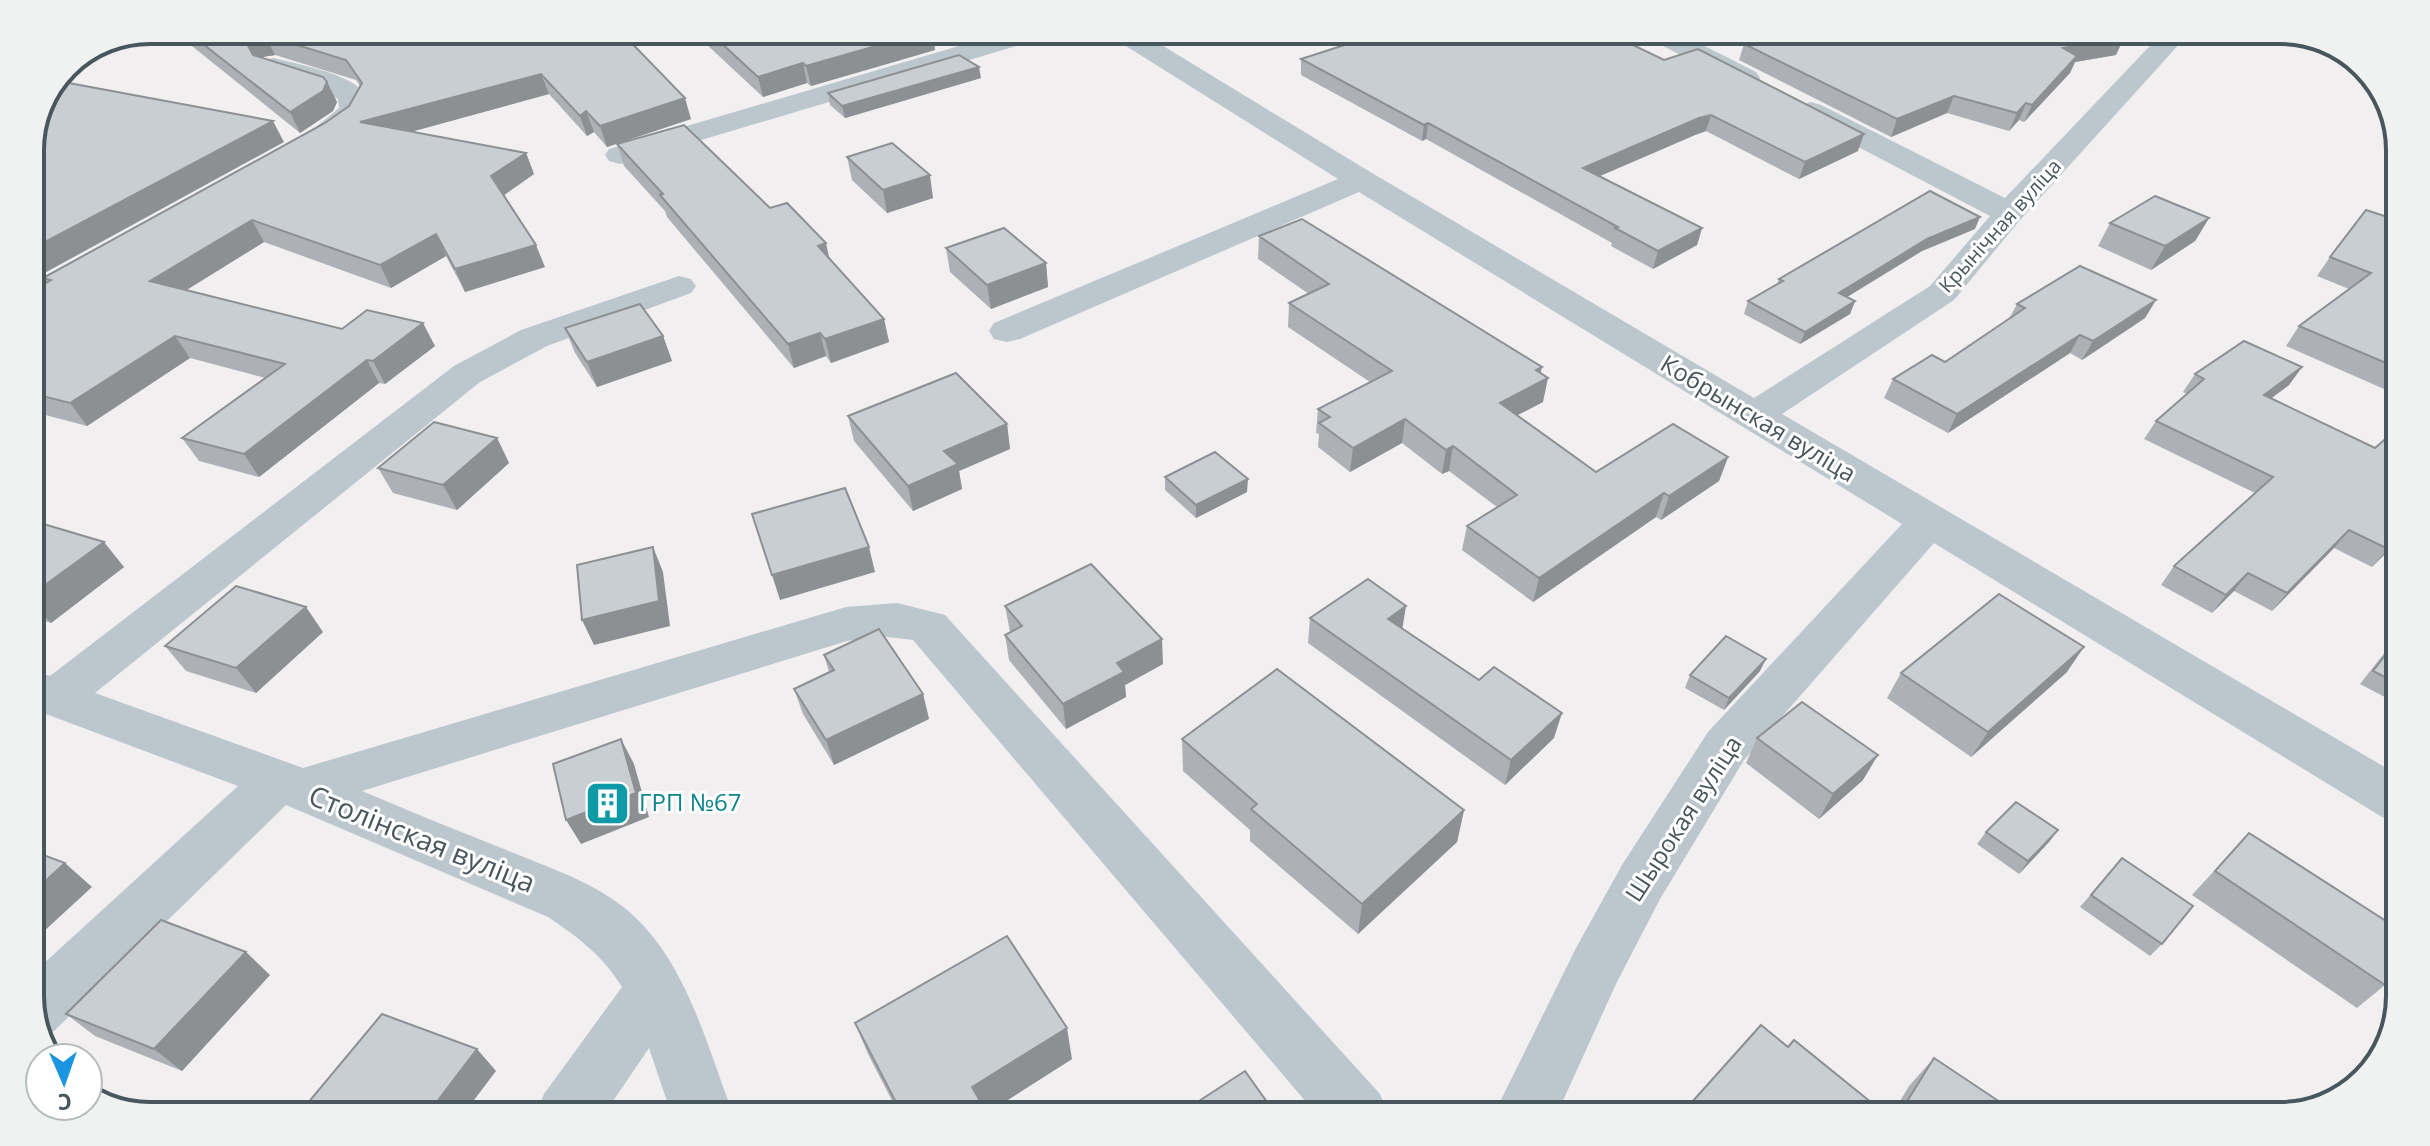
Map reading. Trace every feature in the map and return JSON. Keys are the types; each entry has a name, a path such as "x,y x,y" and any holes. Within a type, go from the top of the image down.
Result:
{"street":[{"path":"620,155 994,44"},
{"name":"Кобрынская вуліца","path":"1142,44 1361,180 2386,794"},
{"path":"1680,44 2009,213"},
{"name":"Крынічная вуліца","path":"1754,415 1942,293 2009,213 2167,44"},
{"path":"274,66 345,89 355,102 347,118 336,127 284,157"},
{"path":"1007,331 1361,180"},
{"path":"44,691 467,374 534,338 679,286"},
{"name":"Шырокая вуліца","path":"1531,1102 1596,966 1641,882 1726,746 1929,522"},
{"path":"44,1002 290,785 846,624 880,617 902,619 929,627 1346,1102"},
{"name":"Столінская вуліца","path":"44,694 290,785 567,900 604,924 632,953 654,990 698,1102"},
{"path":"576,1102 654,990"}],"building":[{"path":"203,44 247,44 253,55 323,77 327,82 323,91 290,112"},
{"path":"294,44 633,44 685,98 600,126 586,111 580,116 541,74 360,122 526,153 491,176 536,245 455,269 436,234 380,265 252,220 150,281 342,329 367,310 423,323 373,361 367,360 244,454 182,438 285,364 175,336 70,403 44,396 44,284 51,280 44,277 325,123 349,106 362,83 346,60"},
{"path":"722,44 883,44 806,66 803,63 758,77"},
{"path":"1348,44 1631,44 1664,60 1698,49 1864,134 1805,162 1711,115 1583,168 1702,228 1658,251 1428,123 1424,125 1301,59"},
{"path":"1744,44 2087,44 2063,48 2077,56 2032,105 2026,103 2017,113 1954,96 1897,119"},
{"path":"959,55 979,67 842,106 828,93"},
{"path":"69,83 273,121 44,243 46,129 52,109"},
{"path":"684,125 770,208 787,203 826,243 818,246 884,319 825,339 820,333 788,344 660,195 663,194 617,144"},
{"path":"892,143 930,175 883,190 847,157"},
{"path":"1930,191 1980,217 1927,239 1839,293 1855,301 1805,332 1748,301 1783,281 1779,279"},
{"path":"2155,196 2209,218 2165,246 2110,223"},
{"path":"2366,210 2386,216 2386,363 2299,326 2371,273 2330,257"},
{"path":"1302,219 1542,367 1536,370 1548,378 1500,403 1596,472 1673,424 1728,457 1669,496 1664,493 1539,578 1467,526 1517,495 1453,446 1446,450 1405,419 1353,448 1319,423 1330,417 1318,409 1392,371 1289,303 1329,284 1259,236"},
{"path":"1004,228 1046,263 987,285 946,248"},
{"path":"2080,266 2156,300 2093,341 2080,335 1957,414 1893,379 1932,355 1945,362 2025,308 2017,304"},
{"path":"640,304 663,336 587,362 565,328"},
{"path":"2244,341 2302,367 2264,395 2375,448 2386,438 2386,548 2349,530 2287,593 2248,573 2226,595 2174,566 2273,477 2156,421 2204,379 2195,374"},
{"path":"956,373 1007,424 944,451 958,464 908,486 848,416"},
{"path":"434,422 497,438 443,485 378,468"},
{"path":"1215,452 1248,479 1196,505 1165,477"},
{"path":"845,488 869,547 772,575 752,514"},
{"path":"44,524 104,542 44,586"},
{"path":"653,547 659,601 582,620 577,565"},
{"path":"1091,564 1162,639 1117,663 1124,672 1063,704 1005,635 1022,626 1005,606"},
{"path":"1368,579 1406,606 1388,619 1479,680 1494,667 1562,713 1511,760 1310,618"},
{"path":"236,586 306,607 236,668 165,646"},
{"path":"1999,594 2084,647 1988,732 1901,673"},
{"path":"879,629 923,694 826,740 794,689 834,670 824,655"},
{"path":"1726,636 1766,659 1729,698 1690,675"},
{"path":"2386,654 2386,678 2373,671"},
{"path":"1277,669 1464,810 1362,904 1251,809 1257,804 1182,739"},
{"path":"1802,702 1878,755 1833,794 1757,738"},
{"path":"621,739 636,793 566,820 553,764"},
{"path":"2016,802 2058,830 2028,861 1986,832"},
{"path":"2249,833 2386,921 2386,984 2385,985 2215,871"},
{"path":"44,855 65,863 44,882"},
{"path":"2122,858 2193,906 2162,944 2091,895"},
{"path":"161,920 246,952 154,1049 66,1014"},
{"path":"1007,936 1067,1028 972,1087 981,1102 896,1102 855,1023"},
{"path":"382,1014 477,1049 437,1102 309,1102"},
{"path":"1761,1025 1788,1047 1794,1040 1871,1102 1692,1102"},
{"path":"1934,1058 2000,1102 1907,1102"},
{"path":"1245,1071 1267,1102 1197,1102"}],"place":[{"name":"ГРП №67","path":"608,803"}]}
